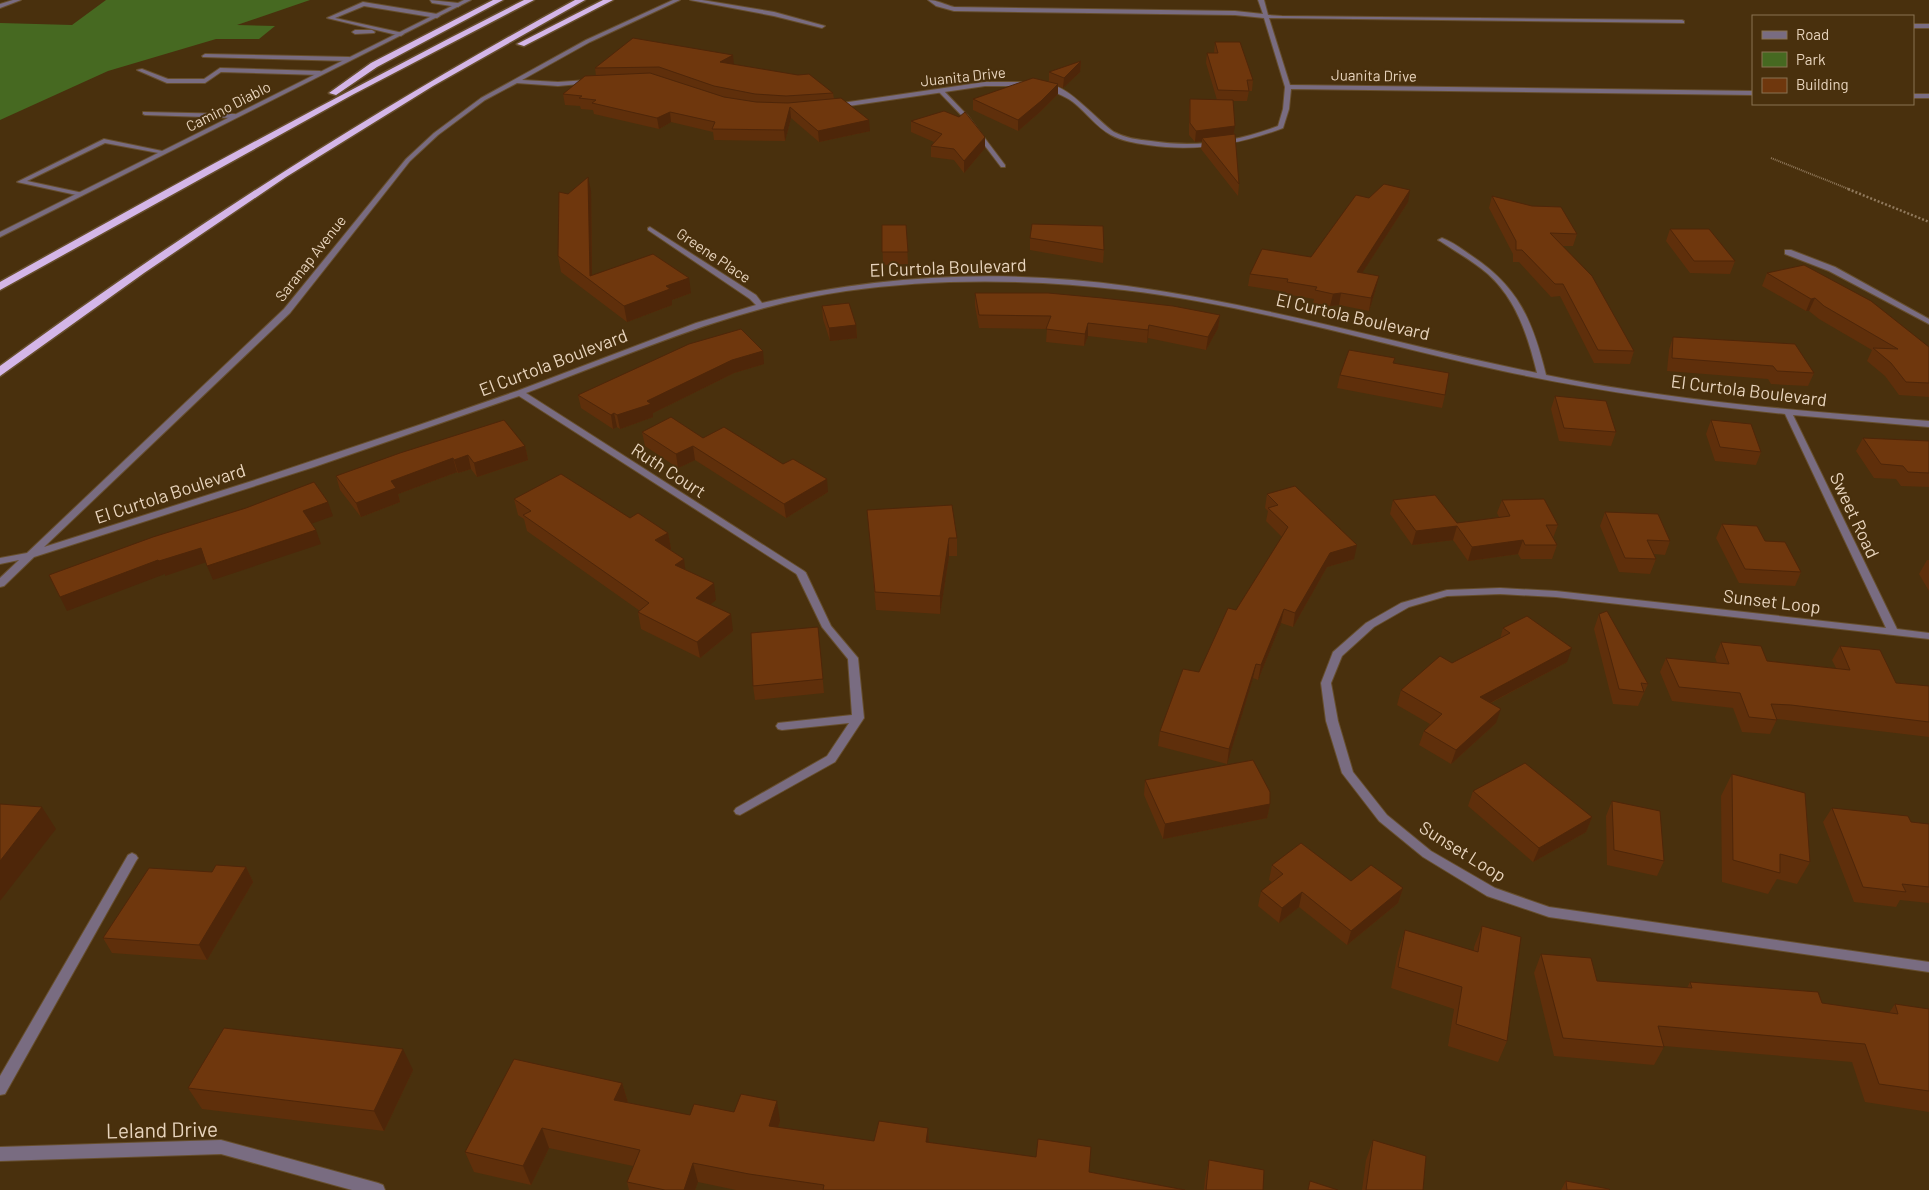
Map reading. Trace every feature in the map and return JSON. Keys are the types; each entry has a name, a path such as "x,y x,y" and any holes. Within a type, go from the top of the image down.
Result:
{"highway":[{"path":"298,120 349,80 374,65 499,0"},
{"path":"448,40 479,18 514,0"},
{"path":"0,287 86,237 298,120 448,40 530,0"},
{"path":"0,372 182,240 292,168 392,107 581,0"},
{"path":"516,47 609,0"},
{"path":"392,107 508,51"}],"street":[{"path":"0,6 18,0"},
{"name":"Camino Diablo","path":"0,235 468,0"},
{"name":"Saranap Avenue","path":"0,584 288,311 408,160 457,117 603,33 677,0"},
{"path":"693,0 774,14 822,26"},
{"path":"931,0 938,5 954,8 1226,13 1266,16 1682,22"},
{"path":"1261,0 1288,87"},
{"path":"432,1 458,5"},
{"path":"401,34 330,18 363,4 437,16"},
{"path":"1914,26 1929,26"},
{"path":"355,32 383,30"},
{"path":"205,56 350,59"},
{"path":"140,70 168,81 205,82 220,70 320,73"},
{"path":"517,81 558,84 600,81"},
{"name":"Juanita Drive","path":"826,107 999,83 1046,86 1070,94 1111,132 1132,140 1164,146 1191,148 1251,139 1282,127 1288,87 1752,93"},
{"path":"941,91 964,113 987,147 1003,166"},
{"path":"1914,96 1929,96"},
{"path":"145,113 235,116"},
{"path":"81,194 20,182 104,141 164,152"},
{"name":"Greene Place","path":"650,229 753,297 760,305"},
{"path":"1442,240 1491,273 1515,301 1533,337 1542,377"},
{"path":"1788,252 1832,269 1929,322"},
{"name":"El Curtola Boulevard","path":"0,561 30,555 226,493 520,393 719,317 760,305 865,286 929,281 1000,279 1123,287 1225,302 1542,377 1642,394 1788,412 1929,424"},
{"name":"Ruth Court","path":"520,393 801,573 826,627 853,658 858,718"},
{"name":"Sweet Road","path":"1788,412 1892,632"},
{"name":"Sunset Loop","path":"1929,636 1556,594 1500,591 1447,593 1405,604 1370,625 1337,654 1326,683 1332,721 1348,773 1354,781 1384,818 1420,848 1491,892 1549,912 1929,966"},
{"path":"782,726 858,718"},
{"path":"740,811 831,759 858,718"},
{"path":"0,1089 132,858"},
{"name":"Leland Drive","path":"0,1154 221,1147 378,1190"}],"path":[{"path":"1770,158 1929,222"}],"green space":[{"path":"106,0 310,0 237,25 275,26 259,39 216,39 108,71 0,120 0,23 72,25"}],"building":[{"path":"633,38 733,55 720,62 798,75 809,74 833,93 786,96 755,94 714,86 659,67 595,68"},
{"path":"1215,42 1240,42 1253,80 1247,80 1249,91 1218,90 1207,53 1218,53"},
{"path":"1081,61 1064,78 1049,72"},
{"path":"650,73 724,97 756,102 788,103 841,98 869,120 818,131 790,107 784,130 712,129 715,122 670,112 657,118 592,103 596,100 579,98 582,96 563,94 585,76"},
{"path":"1033,78 1058,84 1018,120 973,99"},
{"path":"1190,99 1233,100 1235,126 1196,131 1190,123"},
{"path":"944,111 959,117 965,112 985,137 964,161 954,149 931,146 942,134 911,121"},
{"path":"1235,134 1239,184 1202,138"},
{"path":"588,177 590,276 653,254 689,278 666,286 670,289 624,306 558,256 559,192 568,194"},
{"path":"1384,184 1410,190 1357,272 1379,276 1371,298 1341,293 1333,294 1315,290 1317,287 1287,282 1288,279 1250,274 1262,249 1311,257 1356,195 1369,198"},
{"path":"1492,196 1532,206 1561,207 1577,234 1550,233 1592,276 1634,351 1598,350 1563,284 1555,284 1522,250 1516,250 1516,241"},
{"path":"1032,224 1103,226 1104,250 1030,238"},
{"path":"882,225 906,225 908,252 882,252"},
{"path":"1670,229 1709,229 1735,261 1694,261"},
{"path":"1804,265 1871,301 1929,347 1929,383 1906,382 1891,363 1873,348 1898,349 1824,306 1815,298 1811,299 1767,273"},
{"path":"975,293 1048,293 1173,306 1220,315 1208,337 1149,325 1148,330 1088,323 1085,334 1046,329 1051,316 979,315"},
{"path":"849,303 856,325 829,328 822,306"},
{"path":"741,329 763,351 732,360 647,401 651,404 617,415 614,413 611,415 578,395 689,344"},
{"path":"1673,337 1795,344 1814,373 1777,371 1773,366 1672,358"},
{"path":"1349,350 1395,358 1393,363 1449,373 1445,395 1340,375"},
{"path":"1555,396 1606,401 1616,432 1564,428"},
{"path":"671,417 703,438 724,427 783,464 793,459 827,479 784,504 693,446 676,454 642,432"},
{"path":"504,420 525,446 474,463 468,455 454,460 453,458 391,481 396,488 356,503 336,476 400,453"},
{"path":"1711,420 1751,424 1761,452 1720,447"},
{"path":"1863,438 1929,441 1929,473 1908,472 1903,466 1881,464"},
{"path":"561,474 630,518 638,513 668,533 655,540 684,559 675,565 714,583 696,598 731,614 697,642 638,612 649,603 523,515 531,511 514,499"},
{"path":"314,482 328,502 303,511 316,530 207,566 201,548 158,560 60,597 49,575 153,537 246,508"},
{"path":"1295,486 1357,545 1330,553 1295,613 1284,609 1261,665 1256,664 1229,749 1160,731 1183,669 1199,672 1228,608 1236,610 1288,527 1268,508 1278,505 1267,494"},
{"path":"1435,495 1457,523 1510,516 1502,500 1544,499 1558,525 1546,525 1557,545 1525,545 1523,540 1472,547 1457,526 1416,531 1393,500"},
{"path":"952,505 957,538 949,538 940,596 875,592 867,510"},
{"path":"1605,512 1658,514 1670,541 1647,540 1656,559 1625,558"},
{"path":"1722,524 1757,526 1765,541 1785,542 1801,572 1745,569"},
{"path":"1607,611 1648,684 1641,683 1644,692 1619,689 1599,614"},
{"path":"1527,616 1572,648 1480,697 1501,709 1456,750 1424,731 1442,714 1401,690 1440,656 1452,663 1510,633 1503,628"},
{"path":"818,627 823,679 753,686 751,633"},
{"path":"1721,642 1761,646 1767,661 1850,670 1840,646 1880,650 1896,683 1929,686 1929,722 1771,704 1777,720 1749,717 1740,693 1679,687 1666,658 1729,664"},
{"path":"1253,760 1270,792 1270,804 1165,824 1145,780"},
{"path":"1525,763 1592,817 1539,848 1473,791"},
{"path":"1732,774 1805,793 1810,862 1780,854 1780,873 1733,860"},
{"path":"1612,801 1660,811 1664,861 1614,850"},
{"path":"0,804 42,807 0,861"},
{"path":"1832,808 1908,816 1911,822 1929,824 1929,887 1902,884 1906,892 1863,887"},
{"path":"1301,843 1351,881 1371,865 1403,888 1351,931 1302,892 1282,908 1261,891 1283,874 1272,865"},
{"path":"216,865 246,867 199,945 103,938 149,868 212,872"},
{"path":"1482,926 1521,937 1507,1041 1456,1024 1462,987 1398,967 1405,930 1478,952"},
{"path":"1541,954 1591,958 1597,981 1692,988 1690,982 1818,992 1822,1003 1898,1014 1895,1004 1929,1009 1929,1091 1879,1084 1865,1044 1658,1026 1664,1047 1563,1038"},
{"path":"224,1028 403,1049 374,1111 188,1088"},
{"path":"514,1059 622,1083 614,1100 690,1115 694,1104 734,1112 741,1094 777,1101 769,1126 874,1141 879,1121 928,1128 926,1142 1036,1157 1038,1139 1091,1147 1089,1172 1185,1190 823,1190 824,1185 749,1174 693,1163 684,1190 665,1190 627,1182 640,1150 542,1128 523,1166 465,1152"},
{"path":"1373,1140 1426,1156 1423,1190 1366,1190"},
{"path":"1209,1160 1264,1170 1263,1190 1206,1190"},
{"path":"1310,1181 1338,1190 1308,1190"},
{"path":"1566,1181 1609,1189 1610,1190 1567,1190"}]}
